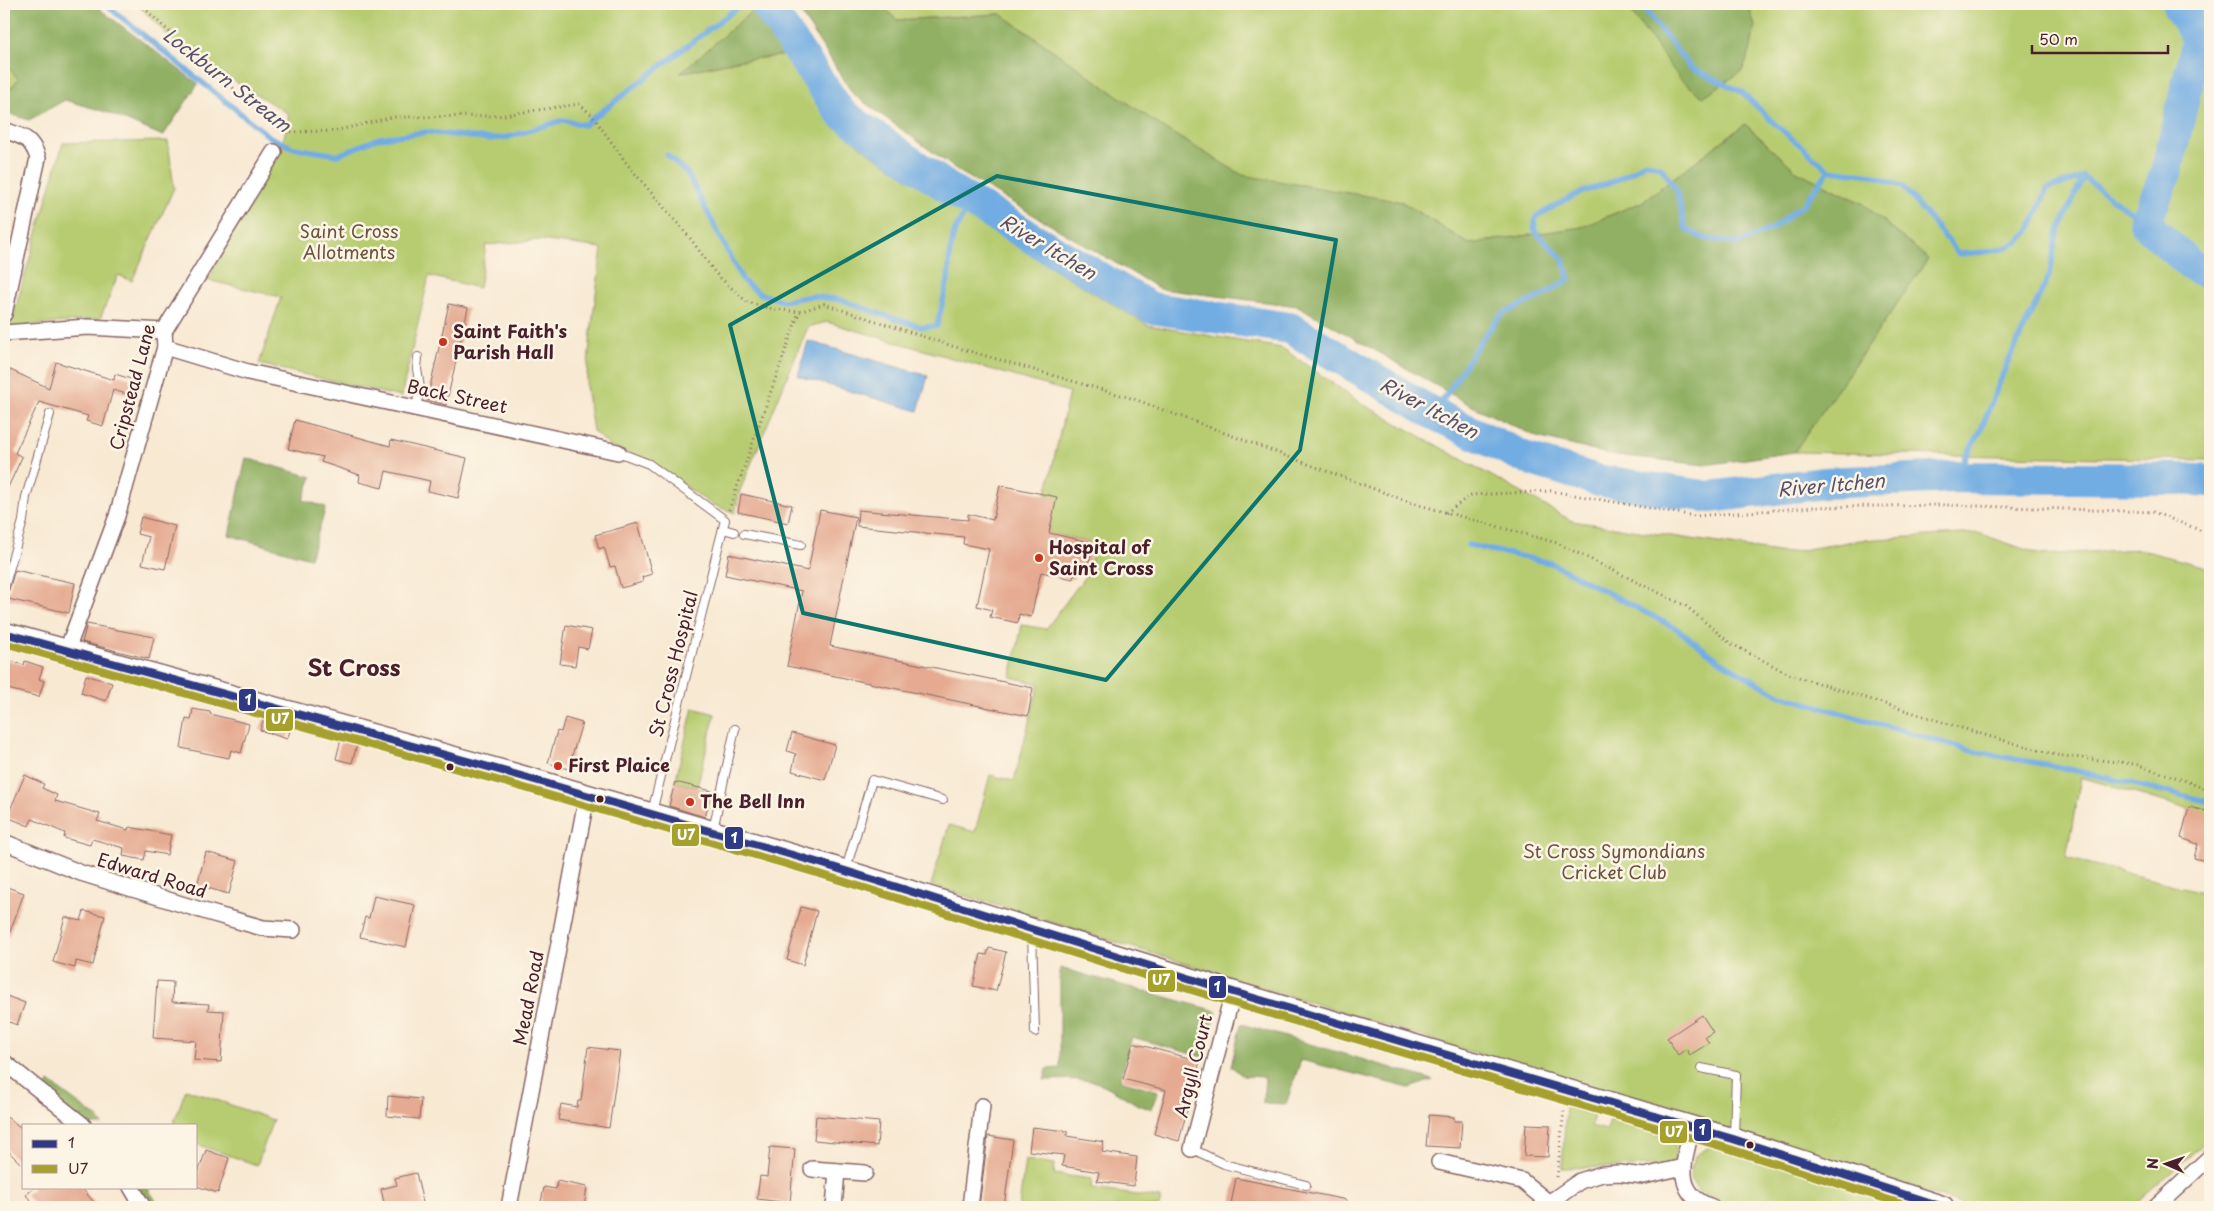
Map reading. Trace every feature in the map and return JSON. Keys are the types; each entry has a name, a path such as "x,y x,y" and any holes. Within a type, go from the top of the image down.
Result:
{"main road":[{"path":"4,633 587,795 845,871 1233,992 1734,1139 1943,1207"}],"street":[{"path":"4,130 27,138 34,145 38,158 4,314"},
{"name":"Cripstead Lane","path":"67,650 117,516 166,347 164,331 274,152"},
{"path":"4,332 88,327 164,331"},
{"name":"Back Street","path":"166,347 248,372 618,452"},
{"name":"Mead Road","path":"509,1207 587,795"},
{"name":"Edward Road","path":"4,842 81,873 207,912 263,928 294,930"},
{"name":"Argyll Court","path":"1192,1148 1233,992"},
{"path":"4,1062 82,1124"},
{"path":"970,1207 982,1106"},
{"path":"1692,1128 1682,1167 1684,1181 1693,1198 1712,1207"},
{"path":"2156,1207 2210,1158"},
{"path":"1439,1162 1522,1181 1545,1205 1580,1181 1602,1174 1620,1173 1644,1176 1682,1167"},
{"path":"812,1169 865,1173"},
{"path":"834,1207 837,1171"},
{"path":"133,1188 143,1207"}],"lane":[{"path":"416,408 420,388 417,369 418,357"},
{"path":"4,588 23,521 26,497 50,414"},
{"name":"Back Street","path":"618,452 648,464 726,520"},
{"name":"St Cross Hospital","path":"651,814 726,520"},
{"path":"723,529 734,532"},
{"path":"744,534 801,545"},
{"path":"713,832 735,729"},
{"path":"845,871 872,780 943,800"},
{"path":"1032,930 1035,1032"},
{"path":"1701,1068 1736,1075 1734,1139"},
{"path":"1192,1148 1224,1164 1306,1185"}],"path":[{"path":"140,4 283,132 334,131 394,117 497,116 578,104 592,115 627,164 690,238 716,274 747,302 768,308 799,312 824,304 952,346 1134,399 1412,502 1557,543 1686,606 1730,643 1789,674 1981,734 2056,755 2135,764 2210,791"},
{"path":"726,520 799,312"},
{"path":"1446,513 1471,495 1551,491 1695,516 1814,507 1948,505 2153,512 2210,534"},
{"path":"1562,1193 1556,1186 1564,1101"}],"highlighted area":[{"path":"997,176 1336,240 1300,450 1106,680 803,613 730,325"}],"green space":[{"path":"4,4 93,4 198,84 163,136 106,112 65,100 29,120 4,112 4,97 18,79 4,62"},
{"path":"137,4 754,4 758,6 681,73 735,61 787,55 825,115 861,147 943,202 1147,325 1282,348 1361,403 1572,521 1784,553 1860,540 1978,533 2041,555 2138,549 2210,568 2210,816 2081,777 2066,858 2210,894 2210,1138 2132,1207 1974,1207 931,885 949,825 975,832 990,775 1014,781 1039,684 1011,677 1022,625 1046,629 1089,571 1095,541 1093,543 1049,533 1046,495 1069,392 827,322 808,327 739,493 735,513 711,504 652,463 611,447 593,431 586,386 602,248 540,240 486,245 479,288 429,276 401,397 259,364 281,297 207,280 282,147 289,114 180,48"},
{"path":"795,4 880,4 897,20 1001,14 1165,129 1242,175 1402,202 1469,244 1582,227 1642,202 1745,124 1796,171 1862,203 1928,259 1794,452 1705,465 1608,454 1537,437 1470,405 1298,306 1160,289 960,172 853,94"},
{"path":"880,4 2210,4 2210,460 1794,452 1928,259 1862,203 1796,171 1745,124 1642,202 1582,227 1469,244 1402,202 1242,176 1165,129 1001,14 896,20"},
{"path":"1625,4 1748,4 1755,26 1750,52 1742,71 1703,97 1680,79"},
{"path":"758,6 787,55 735,61 680,73"},
{"path":"4,62 18,79 4,97"},
{"path":"168,141 174,188 132,281 118,275 100,319 10,327 63,143"},
{"path":"246,458 312,477 303,500 326,507 310,558 229,535"},
{"path":"693,708 715,714 697,787 675,782"},
{"path":"1060,968 1217,1011 1203,1057 1132,1037 1120,1080 1158,1091 1151,1109 1137,1104 1095,1082 1044,1080 1047,1069 1060,1068"},
{"path":"1241,1024 1433,1080 1409,1088 1301,1060 1286,1104 1263,1103 1265,1077 1243,1076 1231,1066"},
{"path":"49,1082 98,1118 102,1124 63,1124 40,1103"},
{"path":"186,1089 273,1120 257,1165 198,1145 198,1124 173,1124"},
{"path":"1566,1107 1594,1115 1591,1126 1607,1130 1610,1120 1668,1138 1676,1148 1675,1162 1665,1166 1562,1168"},
{"path":"1714,1144 1913,1207 1738,1207 1707,1196 1697,1190 1692,1181 1690,1169 1695,1156"},
{"path":"1025,1160 1055,1164 1054,1174 1092,1179 1091,1189 1161,1198 1159,1207 1019,1207"},
{"path":"121,1188 148,1188 160,1207 132,1207"}],"water":[{"path":"808,341 928,376 918,411 798,376"}],"building":[{"path":"449,304 468,308 446,405 427,400"},
{"path":"56,362 114,380 115,374 134,380 130,395 113,390 103,426 86,421 88,416 39,402 15,453 22,457 4,496 4,367 49,388"},
{"path":"295,420 390,446 391,440 467,458 458,498 428,491 430,481 386,471 382,488 359,482 360,475 321,462 323,457 288,449"},
{"name":"Hospital of Saint Cross","path":"1000,485 1057,497 1049,533 1093,543 1087,570 1076,567 1073,579 1041,572 1031,617 1019,614 1018,623 990,617 992,610 977,606 989,549 963,544 964,537 857,526 858,510 968,520 968,514 993,520"},
{"path":"741,494 792,505 788,523 738,512"},
{"path":"820,510 856,517 830,646 1033,688 1028,716 787,666 802,591 725,575 729,554 808,571"},
{"path":"141,517 175,526 165,569 142,564 149,537 137,534"},
{"path":"638,523 652,574 642,577 643,582 621,588 615,566 610,567 604,547 599,549 595,535"},
{"path":"15,570 75,583 69,613 4,598 4,594 9,590"},
{"path":"87,624 154,637 149,659 82,642"},
{"path":"566,625 592,630 588,649 578,647 575,666 560,664"},
{"path":"4,659 24,665 25,661 43,667 39,679 44,681 39,697 4,688"},
{"path":"86,675 112,683 106,701 81,693"},
{"path":"193,709 210,712 210,714 249,724 241,753 231,750 229,758 181,748 186,719 191,720"},
{"path":"264,718 292,726 287,739 260,730"},
{"path":"565,718 582,723 568,769 548,763 557,731 561,732"},
{"path":"792,733 835,745 825,780 792,771 796,754 787,751"},
{"path":"341,739 357,744 352,763 336,759"},
{"path":"25,775 44,784 42,788 57,795 55,801 100,814 97,821 128,830 129,827 171,835 167,855 146,851 144,860 123,856 124,848 92,839 90,845 64,838 65,833 32,819 29,826 7,817"},
{"name":"The Bell Inn","path":"675,782 712,791 705,817 669,806"},
{"path":"2189,807 2210,812 2210,862 2194,858 2198,844 2181,838"},
{"path":"206,852 238,861 229,894 197,885"},
{"path":"4,886 24,893 6,943 4,942"},
{"path":"374,896 415,905 406,947 360,937 365,917 369,918"},
{"path":"801,907 817,911 803,965 787,960"},
{"path":"84,911 105,916 93,965 76,961 75,968 53,962 65,917 81,921"},
{"path":"989,948 1006,952 996,991 973,986 981,954 987,955"},
{"path":"157,981 173,982 172,1002 209,1004 208,1010 224,1011 221,1062 194,1060 196,1041 153,1038"},
{"path":"4,995 25,1003 17,1025 4,1020"},
{"path":"1702,1015 1713,1032 1705,1037 1709,1043 1690,1055 1686,1049 1678,1055 1667,1038"},
{"path":"1133,1043 1200,1061 1179,1141 1154,1134 1166,1090 1123,1079"},
{"path":"588,1047 620,1051 609,1128 558,1120 561,1104 577,1107 578,1101 581,1101"},
{"path":"388,1096 421,1099 419,1119 387,1116"},
{"path":"4,1115 22,1128 22,1165 4,1147"},
{"path":"1429,1115 1454,1117 1454,1121 1462,1121 1460,1148 1426,1146"},
{"path":"816,1116 879,1122 877,1146 814,1140"},
{"path":"1526,1124 1550,1125 1548,1157 1524,1156"},
{"path":"1032,1127 1067,1131 1067,1136 1104,1142 1102,1152 1137,1157 1134,1186 1097,1181 1099,1172 1062,1166 1064,1155 1029,1151"},
{"path":"988,1136 1013,1140 1004,1207 979,1207"},
{"path":"770,1147 795,1149 790,1203 757,1199 760,1176 767,1177"},
{"path":"206,1150 229,1158 218,1193 198,1187 198,1173"},
{"path":"416,1173 424,1207 385,1207 381,1189 397,1185 395,1178"},
{"path":"1236,1178 1347,1200 1346,1207 1247,1207 1231,1204"},
{"path":"557,1181 587,1187 584,1207 540,1207 544,1187 556,1189"},
{"path":"34,1188 82,1188 98,1207 36,1207 26,1195"}],"waterway":[{"name":"Lockburn Stream","path":"105,4 270,137 294,148 338,155 379,138 427,132 490,139 509,137 563,120 584,125 742,4"},
{"name":"River Itchen","path":"766,4 841,113 951,190 1151,308 1290,328 1434,414 1528,459 1597,480 1710,497 1824,483 1954,477 2183,479 2210,481"},
{"path":"1641,4 1690,67 1742,92 1775,124 1829,170 1873,175 1903,187 1959,254 1986,252 2004,248 2019,241 2026,235 2032,225 2047,189 2083,177 2145,223"},
{"path":"2179,4 2179,8 2198,39 2166,173 2145,223 2190,264 2210,275"},
{"path":"2179,8 2210,11"},
{"path":"667,155 687,173 743,281 759,293 783,301 812,296 842,300 922,327 937,326 948,280 950,251 955,230 972,201"},
{"path":"1434,414 1482,339 1502,314 1544,295 1569,279 1563,259 1534,230 1536,217 1574,195 1621,178 1645,162 1661,167 1677,191 1685,228 1703,238 1739,243 1773,228 1804,204 1829,170"},
{"path":"1954,477 1980,432 2006,366 2050,274 2056,237 2083,177"},
{"path":"1468,545 1551,563 1677,629 1720,661 1779,695 1975,752 2060,767 2210,802"}],"transit line":[{"name":"1","path":"4,633 521,776 823,864 1233,992 1733,1139 1943,1207"},
{"name":"U7","path":"4,643 518,786 820,874 1230,1002 1730,1149 1911,1207"}],"place":[{"name":"Saint Faith's Parish Hall","path":"443,342"},
{"name":"Hospital of Saint Cross","path":"1039,558"},
{"name":"First Plaice","path":"558,766"},
{"name":"The Bell Inn","path":"690,802"}],"district":[{"name":"St Cross","path":"354,668"}],"park label":[{"name":"Saint Cross Allotments","path":"349,242"},
{"name":"St Cross Symondians Cricket Club","path":"1614,862"}]}
